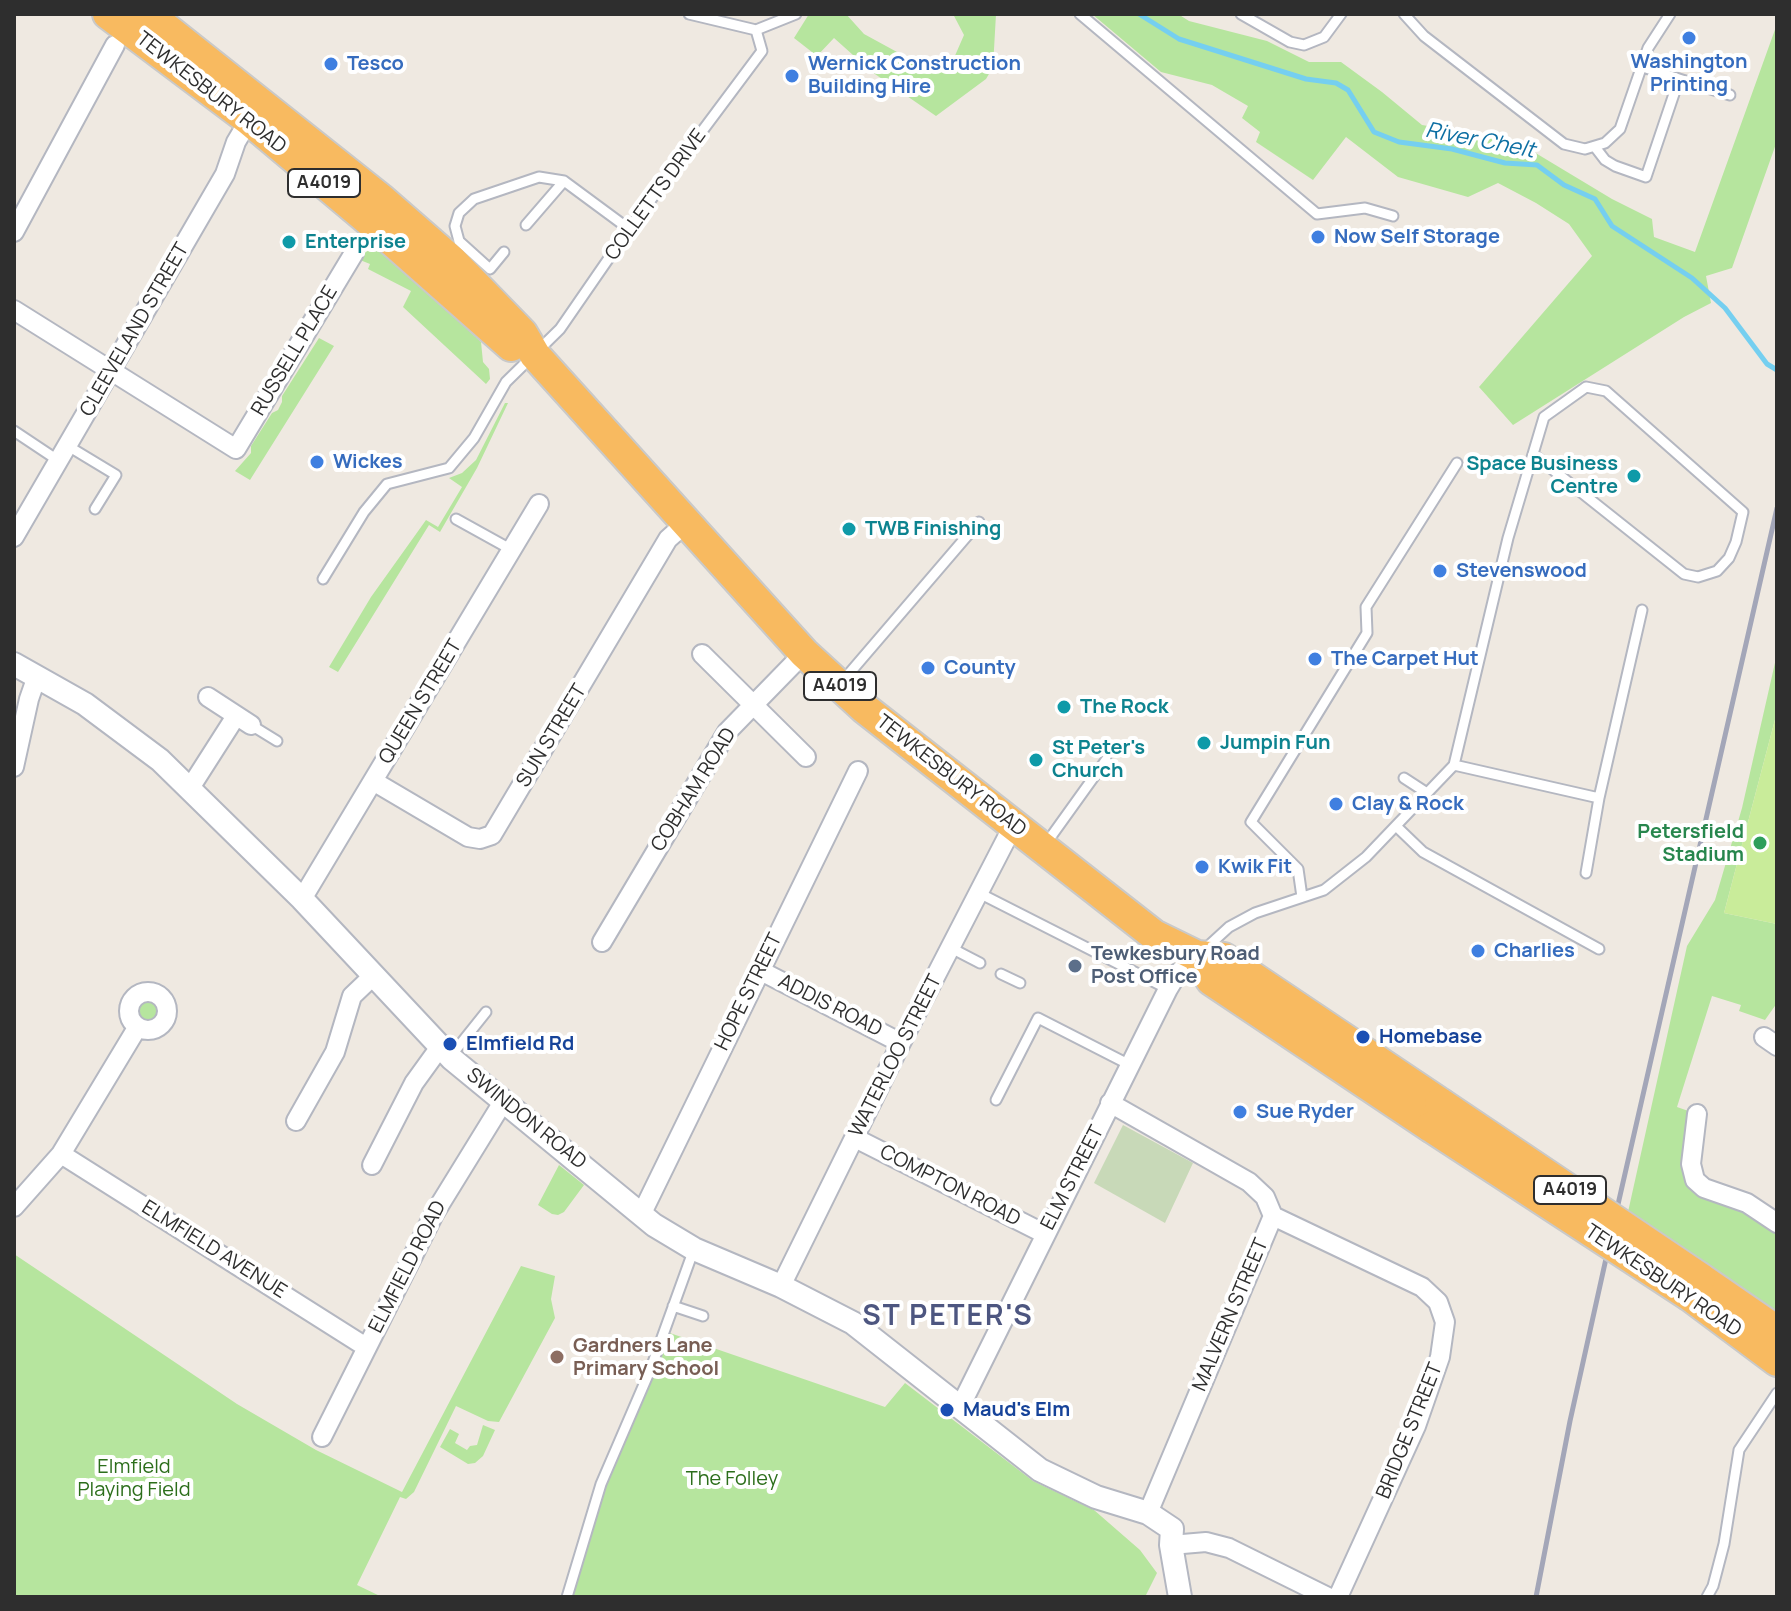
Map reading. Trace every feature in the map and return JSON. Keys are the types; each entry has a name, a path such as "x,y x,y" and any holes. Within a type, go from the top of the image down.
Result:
{"highway":[{"name":"TEWKESBURY ROAD","path":"108,14 249,120 373,224 507,344 535,355"},
{"name":"TEWKESBURY ROAD","path":"148,14 381,199 451,260 522,333 535,355 804,653 864,708 1154,935 1197,956 1224,958 1436,1115 1695,1287 1777,1331"},
{"name":"TEWKESBURY ROAD","path":"1695,1287 1777,1361"}],"street":[{"path":"14,232 115,45"},
{"name":"CLEEVELAND STREET","path":"14,537 225,174 236,142 249,120"},
{"name":"RUSSELL PLACE","path":"112,371 236,449 354,253"},
{"path":"14,310 112,371"},
{"name":"QUEEN STREET","path":"302,899 539,504"},
{"name":"SUN STREET","path":"373,781 468,837 480,839 492,835 668,539 686,523"},
{"name":"COBHAM ROAD","path":"602,942 727,732 804,653"},
{"path":"702,654 806,757"},
{"name":"SWINDON ROAD","path":"14,664 107,719 190,788 302,899 445,1052 668,1234 853,1323 1040,1470 1096,1497 1171,1545"},
{"path":"14,767 37,676"},
{"path":"190,788 244,720 208,697"},
{"name":"HOPE STREET","path":"642,1213 858,771"},
{"name":"WATERLOO STREET","path":"781,1286 1013,826"},
{"name":"ELM STREET","path":"960,1407 1168,989 1177,974 1197,956"},
{"name":"ADDIS ROAD","path":"759,970 901,1043"},
{"path":"296,1121 335,1052 352,996 373,976"},
{"path":"14,1207 61,1154 137,1028"},
{"path":"372,1165 414,1083 445,1052"},
{"name":"ELMFIELD ROAD","path":"322,1437 434,1214 503,1102"},
{"name":"MALVERN STREET","path":"1110,1103 1249,1182 1265,1197 1273,1216 1148,1513"},
{"path":"1697,1114 1691,1153 1691,1170 1695,1180 1704,1188 1747,1203 1777,1223"},
{"name":"COMPTON ROAD","path":"855,1138 1045,1234"},
{"name":"ELMFIELD AVENUE","path":"61,1154 366,1347"},
{"name":"BRIDGE STREET","path":"1273,1216 1422,1287 1438,1302 1445,1322 1440,1357 1416,1426 1338,1597"},
{"name":"SWINDON ROAD","path":"1096,1497 1148,1513"},
{"path":"1148,1513 1172,1529 1171,1545 1180,1597"},
{"path":"1171,1545 1206,1542 1229,1548 1328,1597"}],"lane":[{"path":"689,14 756,30 796,14"},
{"path":"1080,14 1317,214 1365,208 1393,216"},
{"path":"1241,14 1290,42 1304,45 1324,37 1341,14"},
{"path":"1404,14 1424,36 1564,144 1574,148 1605,143 1620,129 1640,66 1658,29 1670,14"},
{"name":"COLLETTS DRIVE","path":"323,579 364,512 387,484 449,468 474,438 506,382 560,329 629,229 762,51 756,30"},
{"path":"1640,66 1730,95"},
{"path":"1595,147 1605,160 1615,166 1646,177 1679,79"},
{"path":"504,252 490,269 459,241 456,219 468,202 539,177 564,181 629,229"},
{"path":"526,225 564,181"},
{"path":"1197,956 1229,927 1255,913 1324,890 1366,857 1454,765 1508,538 1544,417 1586,387 1606,391 1743,512 1729,558 1717,571 1698,577 1684,574 1533,454"},
{"path":"14,431 116,475 95,509"},
{"path":"1302,897 1298,869 1251,822 1367,633 1366,607 1457,463"},
{"path":"456,519 512,550"},
{"path":"840,686 979,522"},
{"path":"1586,873 1599,798 1642,610"},
{"path":"244,720 277,741"},
{"path":"1043,847 1106,760"},
{"path":"1454,765 1599,798"},
{"path":"1404,778 1427,793"},
{"path":"1397,827 1423,852 1599,949"},
{"path":"979,893 1168,989"},
{"path":"951,948 980,963"},
{"path":"1001,974 1020,983"},
{"path":"445,1052 486,1012"},
{"path":"996,1100 1038,1018 1130,1065"},
{"path":"567,1597 601,1484 651,1368 694,1249"},
{"path":"673,1306 703,1316"},
{"path":"1707,1597 1724,1544 1739,1450 1777,1393"}],"green space":[{"path":"809,14 846,14 864,34 919,64 947,74 964,35 953,14 996,14 993,67 986,79 936,116 872,72 834,38 817,56 794,38"},
{"path":"1092,14 1178,14 1189,21 1267,41 1309,62 1341,62 1422,125 1514,140 1612,199 1652,219 1654,237 1695,252 1777,24 1777,141 1732,268 1706,276 1711,303 1513,425 1479,387 1592,256 1569,224 1498,183 1468,197 1398,177 1346,137 1313,180 1256,142 1260,132 1242,118 1248,106 1212,85 1161,72"},
{"path":"373,242 481,342 483,362 489,369 490,379 486,384 403,307 411,291 368,269 370,264 360,260"},
{"path":"319,338 334,346 250,480 235,471 251,453 251,446 272,413 278,410 282,396"},
{"path":"505,403 508,403 477,468 440,532 429,525 338,672 329,667 371,597 426,520 438,527 462,487 449,478 462,473 476,460"},
{"path":"1777,654 1777,712 1724,913 1777,924 1777,1003 1765,1020 1739,1011 1741,1005 1712,996 1677,1107 1697,1114 1691,1170 1777,1223 1777,1331 1642,1239 1645,1223 1628,1212 1687,946 1715,900 1742,808"},
{"name":"Petersfield Stadium","path":"1777,712 1777,924 1724,913"},
{"path":"148,994 160,999 165,1011 160,1023 148,1028 136,1023 131,1011 136,999"},
{"path":"1123,1125 1193,1163 1165,1223 1094,1183"},
{"path":"559,1165 584,1185 564,1212 558,1215 538,1205"},
{"name":"Elmfield Playing Field","path":"14,1254 237,1404 316,1450 402,1492 521,1266 555,1276 551,1299 555,1318 499,1422 488,1421 456,1406 414,1492 406,1499 400,1497 357,1585 382,1597 14,1597"},
{"name":"The Folley","path":"664,1331 885,1407 905,1383 1033,1481 1094,1510 1140,1550 1157,1573 1145,1597 568,1597 601,1484"},
{"path":"483,1425 495,1430 483,1456 475,1463 468,1464 440,1447 450,1429 459,1434 455,1443 467,1450 477,1445"}],"waterway":[{"name":"River Chelt","path":"1139,14 1179,39 1306,79 1336,83 1348,90 1374,132 1399,142 1452,149 1505,163 1537,165 1564,185 1595,199 1612,226 1692,278 1725,308 1767,364 1777,370"}],"railway":[{"path":"1536,1597 1570,1421 1777,508"}],"place":[{"name":"Washington Printing","path":"1689,38"},
{"name":"Tesco","path":"331,64"},
{"name":"Wernick Construction Building Hire","path":"792,76"},
{"name":"Now Self Storage","path":"1318,237"},
{"name":"Enterprise","path":"289,242"},
{"name":"Wickes","path":"317,462"},
{"name":"Space Business Centre","path":"1634,476"},
{"name":"TWB Finishing","path":"849,529"},
{"name":"Stevenswood","path":"1440,571"},
{"name":"The Carpet Hut","path":"1315,659"},
{"name":"County","path":"928,668"},
{"name":"The Rock","path":"1064,707"},
{"name":"Jumpin Fun","path":"1204,743"},
{"name":"St Peter's Church","path":"1036,760"},
{"name":"Clay & Rock","path":"1336,804"},
{"name":"Petersfield Stadium","path":"1760,843"},
{"name":"Kwik Fit","path":"1202,867"},
{"name":"Charlies","path":"1478,951"},
{"name":"Tewkesbury Road Post Office","path":"1075,966"},
{"name":"Homebase","path":"1363,1037"},
{"name":"Elmfield Rd","path":"450,1044"},
{"name":"Sue Ryder","path":"1240,1112"},
{"name":"Gardners Lane Primary School","path":"557,1357"},
{"name":"Maud's Elm","path":"947,1410"}],"district":[{"name":"ST PETER'S","path":"948,1317"}]}
